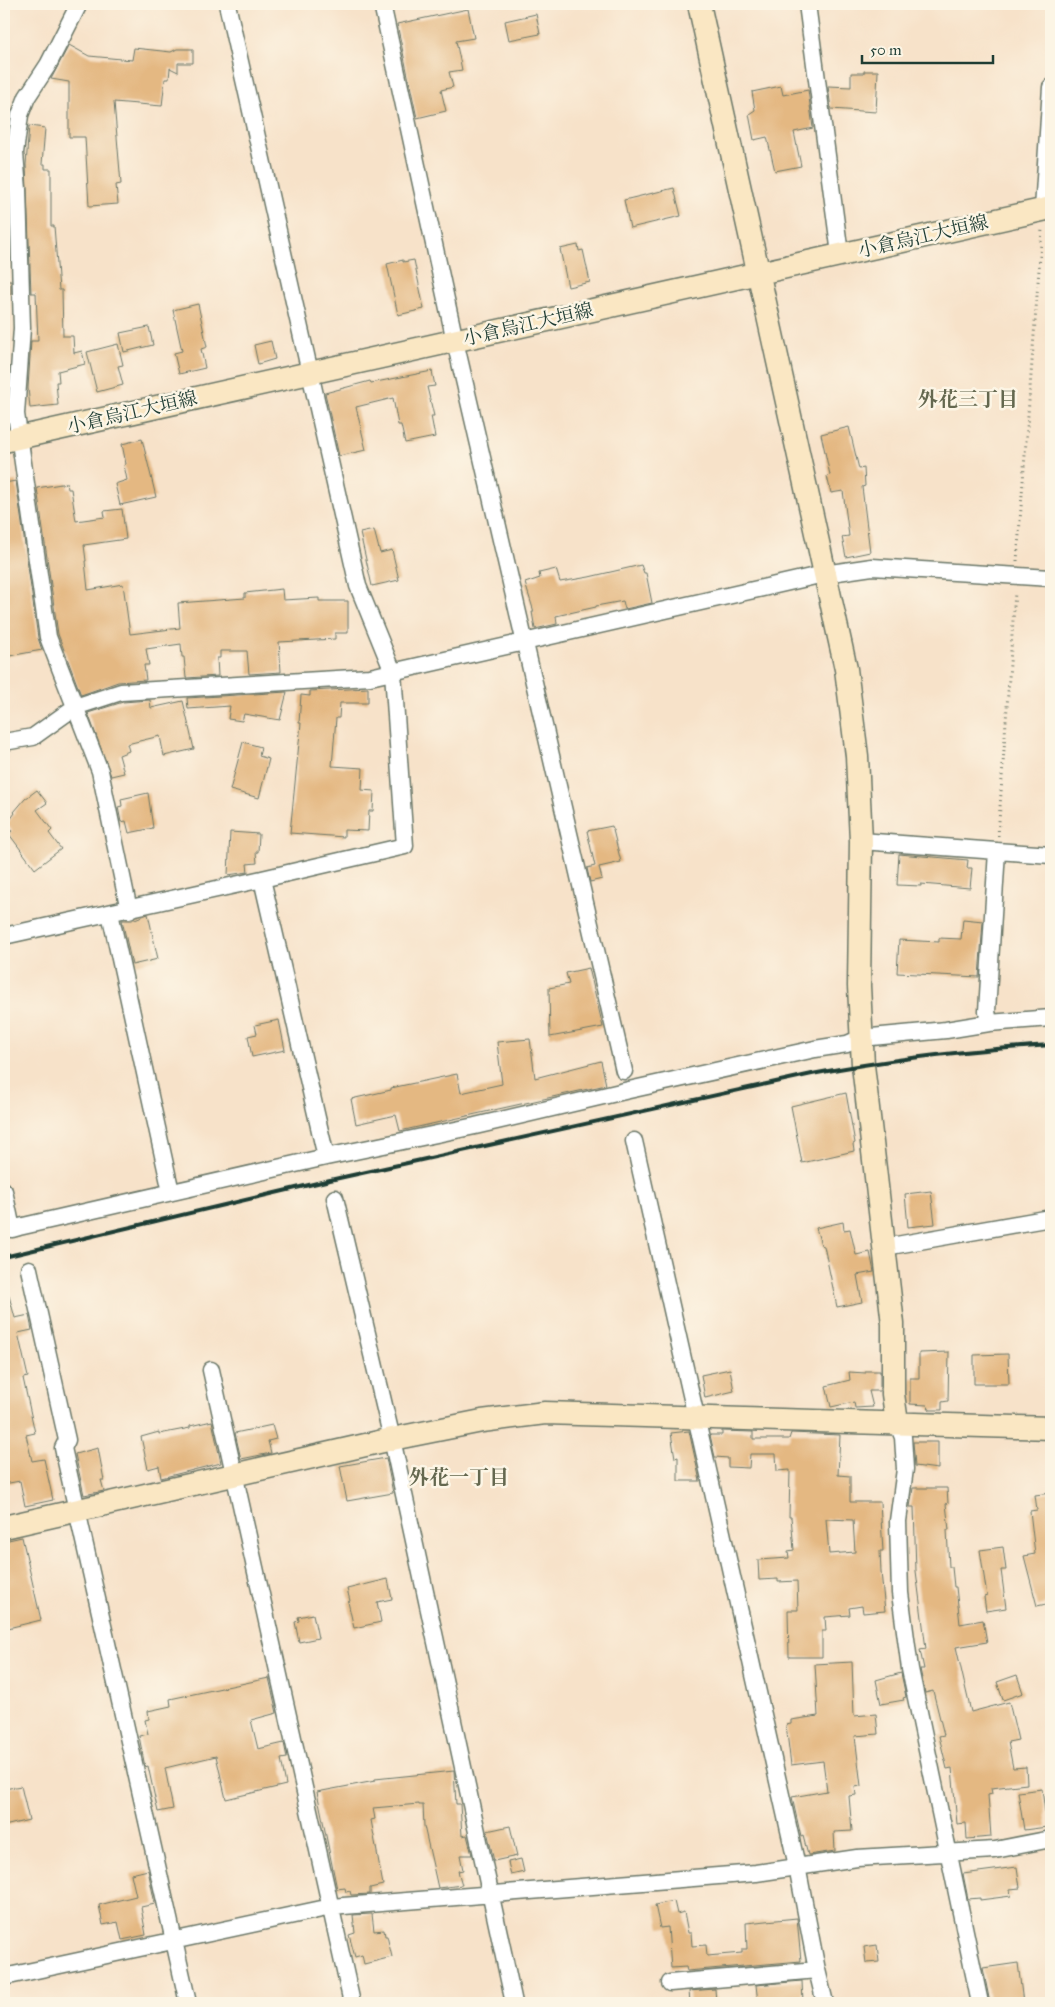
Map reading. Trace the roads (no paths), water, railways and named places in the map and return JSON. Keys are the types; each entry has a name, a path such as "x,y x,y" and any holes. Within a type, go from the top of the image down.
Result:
{"street":[{"path":"79,4 20,115 15,153 22,298 16,414 11,439 48,637 100,771 129,910"},
{"path":"4,936 129,910 406,846 393,672 358,586 228,4"},
{"path":"382,4 455,341 624,1071"},
{"path":"699,4 846,669 857,756 861,841 859,986 861,1038 893,1324 893,1394 897,1423 903,1437 904,1469 898,1521 900,1593 910,1669 980,2003"},
{"path":"807,4 840,254"},
{"path":"1047,208 1051,88"},
{"name":"小倉烏江大垣線","path":"11,439 1047,208"},
{"path":"4,742 33,737 75,707 121,692 370,677 824,574 872,567 1051,578"},
{"path":"861,841 1051,855"},
{"path":"989,1023 987,1011 997,851"},
{"path":"262,879 326,1157"},
{"path":"110,914 171,1192"},
{"path":"4,1191 12,1228 815,1049 847,1044 861,1038 946,1030 989,1023 1051,1018"},
{"path":"634,1142 797,1866 817,1970 826,2003"},
{"path":"336,1198 392,1439 514,2003"},
{"path":"885,1247 1051,1218"},
{"path":"29,1269 67,1440 63,1448 188,2003"},
{"path":"211,1370 352,2003"},
{"path":"4,1527 392,1439 482,1421 545,1413 1051,1428"},
{"path":"4,1977 331,1907 756,1873 857,1858 995,1850 1051,1839"},
{"path":"670,1983 817,1970"}],"railway":[{"path":"4,1257 330,1180 812,1074 931,1056 1051,1045"}],"district":[{"name":"外花三丁目","path":"968,399"},
{"name":"外花一丁目","path":"459,1477"}]}
